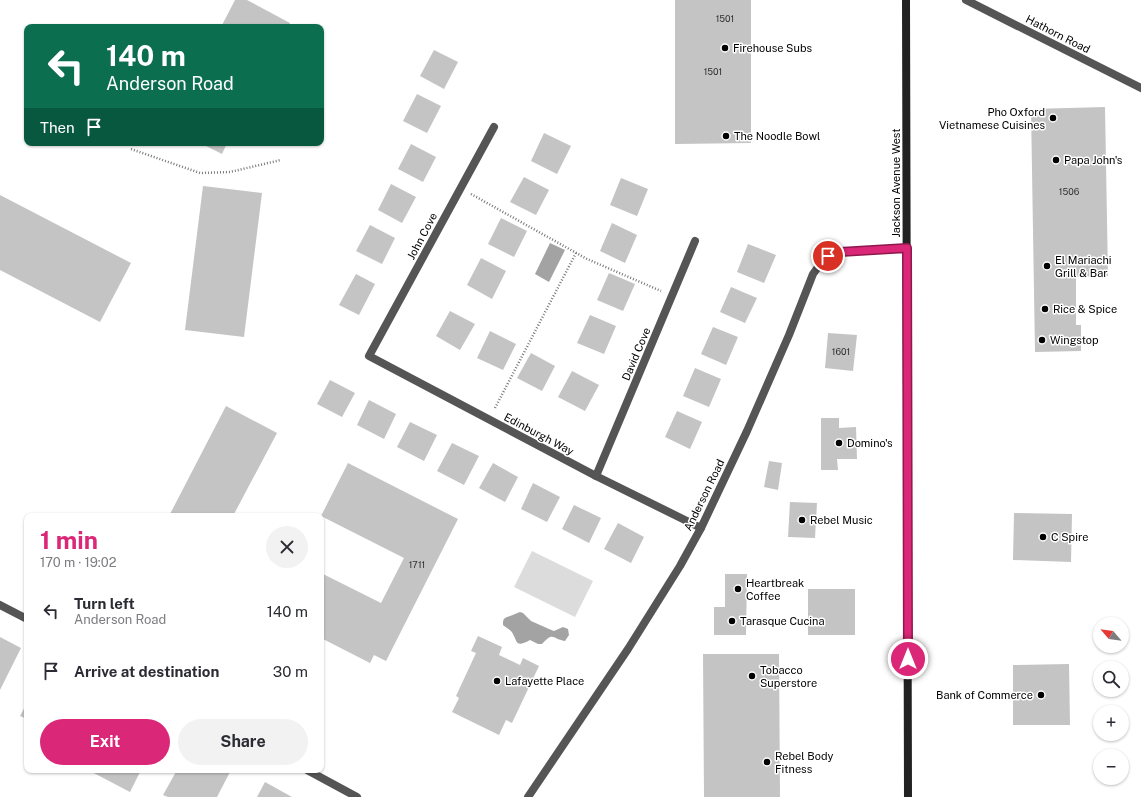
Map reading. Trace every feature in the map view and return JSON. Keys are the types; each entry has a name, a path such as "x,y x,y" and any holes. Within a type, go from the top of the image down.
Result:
{"main road":[{"name":"Jackson Avenue West","path":"906,0 908,797"}],"street":[{"name":"Hathorn Road","path":"966,0 1141,88"},
{"name":"John Cove","path":"369,356 494,127"},
{"name":"David Cove","path":"596,476 695,240"},
{"name":"Anderson Road","path":"528,797 628,649 680,566 701,528 748,431 813,274 828,256 840,252 907,248"},
{"name":"Edinburgh Way","path":"369,356 596,476 701,528"},
{"path":"0,605 24,617"},
{"path":"313,773 357,797"}],"path":[{"path":"131,149 164,162 200,173 230,172 281,160"},
{"path":"460,188 576,253 672,296"},
{"path":"489,419 576,253"}],"shaded area":[{"path":"550,243 565,250 549,282 535,274"},
{"path":"532,551 593,581 575,617 514,587"},
{"path":"520,612 531,621 554,631 563,627 568,629 569,635 565,641 551,637 542,644 538,644 530,640 521,644 517,642 511,631 503,625 505,618"}],"building":[{"path":"235,0 247,0 290,23 290,24 223,24"},
{"path":"675,0 751,0 751,143 675,144"},
{"path":"434,50 458,62 444,89 420,76"},
{"path":"417,94 441,106 427,133 403,121"},
{"path":"1105,107 1108,276 1076,277 1076,325 1081,325 1081,351 1035,352 1031,109"},
{"path":"544,133 571,146 557,174 531,161"},
{"path":"411,144 436,157 423,182 398,169"},
{"path":"206,146 226,146 222,154"},
{"path":"524,177 549,190 536,215 510,202"},
{"path":"621,178 648,189 637,216 610,205"},
{"path":"391,184 416,197 402,223 378,210"},
{"path":"203,186 262,193 244,337 185,330"},
{"path":"0,195 131,263 100,322 0,270"},
{"path":"501,218 527,231 514,257 488,244"},
{"path":"612,223 637,235 625,263 600,251"},
{"path":"370,225 395,238 382,264 356,251"},
{"path":"748,244 776,255 764,283 737,272"},
{"path":"481,258 506,271 492,299 467,285"},
{"path":"609,273 635,284 623,311 597,300"},
{"path":"356,274 375,284 359,315 339,305"},
{"path":"731,287 757,298 745,323 720,312"},
{"path":"450,311 475,324 460,350 436,336"},
{"path":"590,315 616,326 604,354 577,343"},
{"path":"713,327 738,337 726,365 701,354"},
{"path":"490,331 516,344 503,370 477,358"},
{"path":"828,333 857,335 853,371 825,368"},
{"path":"531,353 555,366 542,391 517,378"},
{"path":"695,368 721,379 709,407 683,396"},
{"path":"572,371 599,385 585,411 558,397"},
{"path":"330,380 355,393 342,417 317,404"},
{"path":"369,400 396,414 384,439 357,425"},
{"path":"226,406 277,433 235,513 171,513"},
{"path":"677,411 702,422 690,449 665,437"},
{"name":"Domino's","path":"821,418 839,418 839,428 856,427 857,459 837,459 838,470 821,470"},
{"path":"410,422 437,435 424,461 397,447"},
{"path":"452,443 479,456 464,485 437,471"},
{"path":"769,461 782,463 778,490 764,487"},
{"path":"348,463 458,519 386,661 374,655 370,663 324,640 324,574 381,603 404,558 324,518 324,513 323,513"},
{"path":"493,463 518,477 505,502 479,488"},
{"path":"533,483 560,497 547,522 521,509"},
{"name":"Rebel Music","path":"790,502 817,503 815,538 788,537"},
{"path":"574,505 601,518 589,543 562,529"},
{"name":"C Spire","path":"1014,513 1072,514 1071,562 1013,560"},
{"path":"618,523 644,537 631,563 604,549"},
{"path":"725,574 747,574 746,635 714,635 714,607 725,607"},
{"path":"808,589 855,589 855,635 808,635"},
{"name":"Lafayette Place","path":"478,636 502,647 499,655 520,665 523,658 539,666 512,723 506,720 499,735 452,712 459,698 456,696 476,653 471,651"},
{"path":"0,637 21,648 0,690"},
{"path":"703,654 779,654 780,797 704,797"},
{"name":"Bank of Commerce","path":"1069,664 1070,725 1013,725 1013,665"},
{"path":"24,709 24,718 20,716"},
{"path":"94,773 140,773 130,792"},
{"path":"175,773 229,773 217,797 168,797 163,795"},
{"path":"265,782 292,797 257,797"}],"place":[{"name":"Firehouse Subs","path":"725,48"},
{"name":"Pho Oxford Vietnamese Cuisines","path":"1053,118"},
{"name":"The Noodle Bowl","path":"726,136"},
{"name":"Papa John's","path":"1056,160"},
{"name":"El Mariachi Grill & Bar","path":"1047,266"},
{"name":"Rice & Spice","path":"1045,309"},
{"name":"Wingstop","path":"1042,340"},
{"name":"Domino's","path":"839,443"},
{"name":"Rebel Music","path":"802,520"},
{"name":"C Spire","path":"1043,537"},
{"name":"Heartbreak Coffee","path":"738,589"},
{"name":"Tarasque Cucina","path":"732,621"},
{"name":"Tobacco Superstore","path":"752,676"},
{"name":"Lafayette Place","path":"497,681"},
{"name":"Bank of Commerce","path":"1041,695"},
{"name":"Rebel Body Fitness","path":"767,762"}],"route":[{"path":"828,256 840,252 907,248 908,659"}]}
